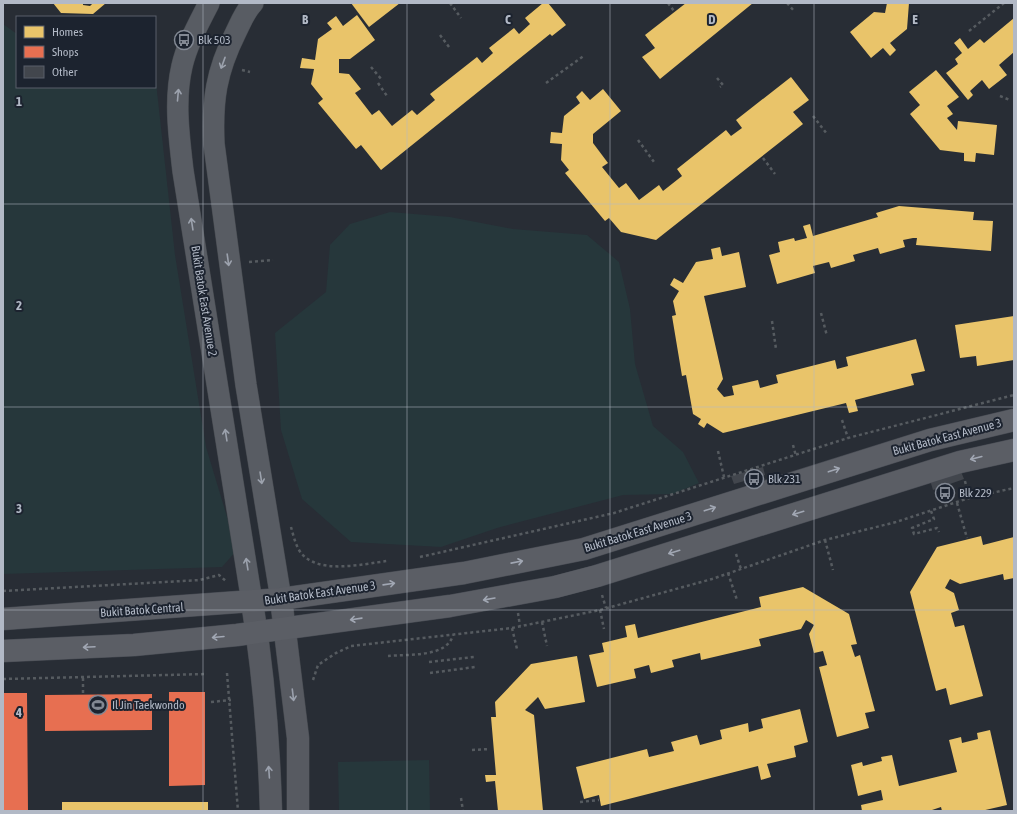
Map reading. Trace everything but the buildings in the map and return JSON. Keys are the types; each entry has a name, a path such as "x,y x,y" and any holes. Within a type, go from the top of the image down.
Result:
{"main road":[{"name":"Bukit Batok East Avenue 3","path":"252,602 464,573 584,549 930,440 1014,420"},
{"path":"3,651 134,645 257,632 450,606 555,587 590,578 960,462 1014,450"},
{"path":"281,599 298,738 298,811"},
{"name":"Bukit Batok Central","path":"3,619 252,602"},
{"path":"252,602 257,632 271,811"}],"street":[{"name":"Bukit Batok East Avenue 2","path":"209,3 194,33 182,65 178,98 179,131 183,170 252,602"},
{"path":"253,3 248,9 229,46 217,78 212,112 218,184 246,385 281,599"}],"path":[{"path":"450,3 461,18"},
{"path":"668,3 674,10"},
{"path":"787,3 795,12"},
{"path":"969,31 1004,3"},
{"path":"440,35 449,47"},
{"path":"546,83 585,55"},
{"path":"371,67 382,80"},
{"path":"717,78 723,85 720,87"},
{"path":"378,83 387,96"},
{"path":"1000,96 1010,100"},
{"path":"813,116 827,134"},
{"path":"638,140 654,162"},
{"path":"763,158 775,174"},
{"path":"244,264 273,260"},
{"path":"821,312 827,336"},
{"path":"772,321 776,349"},
{"path":"418,557 614,513 724,477 796,456 848,438 1014,395"},
{"path":"842,420 848,438"},
{"path":"792,445 796,456"},
{"path":"718,451 724,477"},
{"path":"318,666 336,653 352,646 512,628 600,610 728,573 825,540 931,511 969,498 1014,488"},
{"path":"957,503 967,538"},
{"path":"931,511 934,519 912,528 914,534 937,528 939,532"},
{"path":"290,523 296,542 304,556 310,562 323,566 395,561"},
{"path":"825,540 833,570"},
{"path":"728,573 737,600"},
{"path":"3,591 200,580 219,575"},
{"path":"600,610 604,629"},
{"path":"542,622 547,646"},
{"path":"512,628 517,649"},
{"path":"388,656 435,652 446,647 452,641 453,635"},
{"path":"429,662 474,658"},
{"path":"430,673 474,667"},
{"path":"227,673 231,700 238,811"},
{"path":"3,679 207,674"},
{"path":"83,677 83,693"},
{"path":"210,702 231,700"},
{"path":"472,750 490,749"},
{"path":"461,798 463,811"},
{"path":"580,802 599,800"}],"shaded area":[{"path":"3,24 16,33 16,88 156,88 156,82 175,255 206,447 237,550 222,567 3,574"},
{"path":"390,212 450,217 513,229 587,235 619,262 630,309 635,364 653,426 683,452 699,483 673,494 623,495 497,528 441,547 351,542 302,499 281,430 275,333 326,292 330,245 350,224"},
{"path":"429,760 430,811 339,811 338,762"}],"place":[{"name":"Blk 503","path":"184,40"},
{"name":"Blk 231","path":"754,479"},
{"name":"Blk 229","path":"945,493"},
{"name":"Il Jin Taekwondo","path":"98,705"}]}
